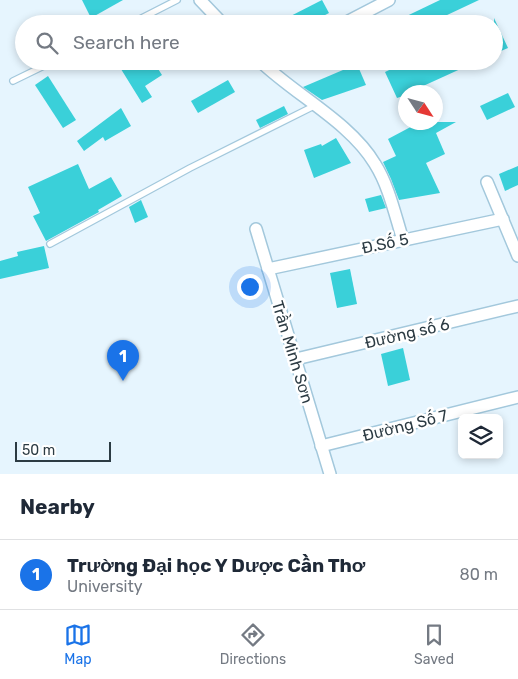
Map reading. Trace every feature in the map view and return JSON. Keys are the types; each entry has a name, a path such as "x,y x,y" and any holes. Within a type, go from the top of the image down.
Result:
{"street":[{"path":"200,0 214,15"},
{"path":"360,15 389,0"},
{"path":"274,70 314,106 346,130 373,160 390,199 403,240"},
{"path":"487,182 518,256"},
{"name":"Đ.Số 5","path":"268,268 503,219"},
{"name":"Trần Minh Sơn","path":"256,229 330,474"},
{"name":"Đường số 6","path":"296,359 518,306"},
{"name":"Đường Số 7","path":"321,446 518,397"}],"lane":[{"path":"148,15 178,0"},
{"path":"13,81 36,70"},
{"path":"50,244 190,168 314,106"}],"building":[{"path":"82,0 123,0 96,15 90,15"},
{"path":"322,0 329,13 325,15 293,15"},
{"path":"440,0 479,0 447,15 409,15"},
{"path":"503,37 508,48 503,50"},
{"path":"122,70 159,70 162,75 145,86 152,97 142,103"},
{"path":"343,70 360,70 366,85 322,100 303,87"},
{"path":"389,70 458,70 425,85 398,85 397,98 385,72"},
{"path":"48,76 76,120 63,128 35,85"},
{"path":"228,80 235,92 198,113 191,101"},
{"path":"508,93 515,107 487,120 480,106"},
{"path":"284,106 288,114 260,128 256,120"},
{"path":"121,108 131,126 105,141 103,137 84,151 77,141"},
{"path":"443,122 456,122 443,129"},
{"path":"405,130 441,130 436,133 445,154 426,163 440,193 399,200 383,162 396,156 388,139"},
{"path":"336,138 351,163 314,178 304,150 321,144 322,146"},
{"path":"78,164 89,189 111,177 122,196 98,210 99,212 46,241 33,216 40,213 28,187"},
{"path":"518,166 518,185 505,191 499,174"},
{"path":"381,195 386,208 369,212 365,199"},
{"path":"141,200 148,217 135,223 129,207"},
{"path":"44,246 49,268 0,279 0,261 18,256 17,252"},
{"path":"350,269 357,304 337,308 330,273"},
{"path":"403,348 410,380 388,386 381,354"}],"place":[{"name":"Trường Đại học Y Dược Cần Thơ","path":"123,381"}]}
